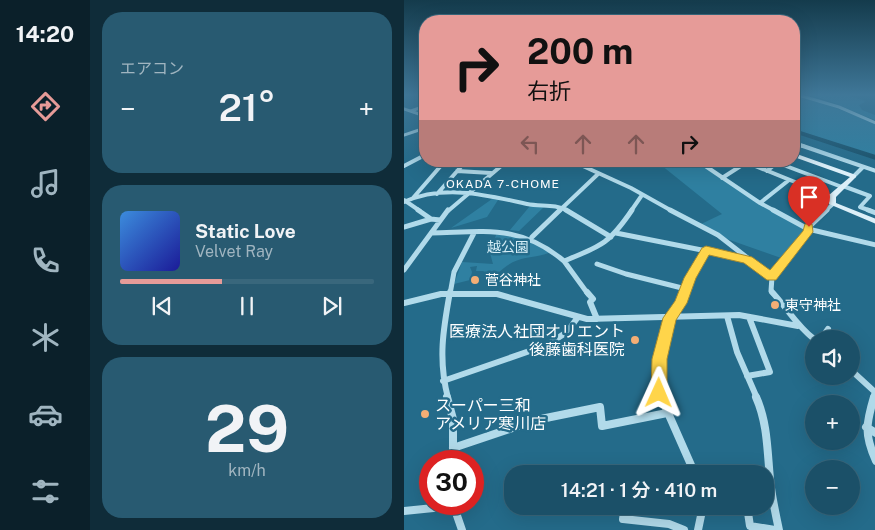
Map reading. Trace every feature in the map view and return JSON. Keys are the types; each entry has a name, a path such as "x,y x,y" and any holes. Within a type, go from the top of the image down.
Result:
{"street":[{"path":"404,135 419,130"},
{"path":"800,145 875,171"},
{"path":"800,157 854,176"},
{"path":"404,166 419,158"},
{"path":"413,198 440,167"},
{"path":"436,195 461,167"},
{"path":"404,270 440,220 467,192 499,167"},
{"path":"584,167 642,195 724,239 748,260 772,277"},
{"path":"706,167 760,203 808,228 875,245"},
{"path":"722,178 738,167"},
{"path":"757,167 832,200 875,222"},
{"path":"766,171 772,167"},
{"path":"792,167 870,196 860,207 875,213"},
{"path":"798,326 794,316 771,291 772,277 808,228 863,167"},
{"path":"457,171 491,173"},
{"path":"532,237 598,174"},
{"path":"760,203 788,180"},
{"path":"405,201 413,198 467,192 512,199 528,204 563,208 614,235 706,250 748,260"},
{"path":"564,261 600,246 614,235 642,195"},
{"path":"405,201 430,219"},
{"path":"404,227 430,219 440,220"},
{"path":"431,233 509,231 532,237 549,247 564,261 593,299 590,302 597,319"},
{"path":"474,232 454,272 452,293 442,339 444,380 453,419 454,448 536,420 600,407 602,426 667,413"},
{"path":"691,465 659,393 660,359 670,318 681,303 706,250"},
{"path":"597,264 626,274 686,289"},
{"path":"404,303 420,298 452,293 497,294 578,317 597,319 749,317 798,326 805,332"},
{"path":"727,316 747,376 762,411 768,444 771,489 779,530"},
{"path":"444,380 547,345 567,332 578,317"},
{"path":"747,376 770,372 761,353 749,317"},
{"path":"860,378 875,392 866,417 866,441 875,461"},
{"path":"866,427 875,433"},
{"path":"404,512 419,510"},
{"path":"457,515 462,530"},
{"path":"624,515 623,519 669,524 684,530"},
{"path":"698,530 702,515"},
{"path":"748,515 750,526 775,530"}],"green space":[{"path":"800,119 864,119 875,123 875,156 800,131"},
{"path":"663,167 705,167 759,204 807,229 784,259 727,239 699,225 722,214"},
{"path":"492,199 498,200 487,217 451,228"},
{"path":"530,206 545,206 519,231 510,230"},
{"name":"越公園","path":"497,232 518,234 552,252 516,261 495,276 483,271 476,271 477,266 470,267 472,272 470,280 454,284 462,262 493,264 490,253"}],"waterway":[{"path":"800,133 876,158"}],"place":[{"name":"菅谷神社","path":"475,280"},
{"name":"東守神社","path":"775,305"},
{"name":"医療法人社団オリエント 後藤歯科医院","path":"635,340"},
{"name":"スーパー三和 アメリア寒川店","path":"425,414"}],"district":[{"name":"OKADA 7-CHOME","path":"503,184"}],"route":[{"path":"659,393 660,359 670,318 681,303 690,278 706,250 748,260 772,277 808,232 809,227"}]}
